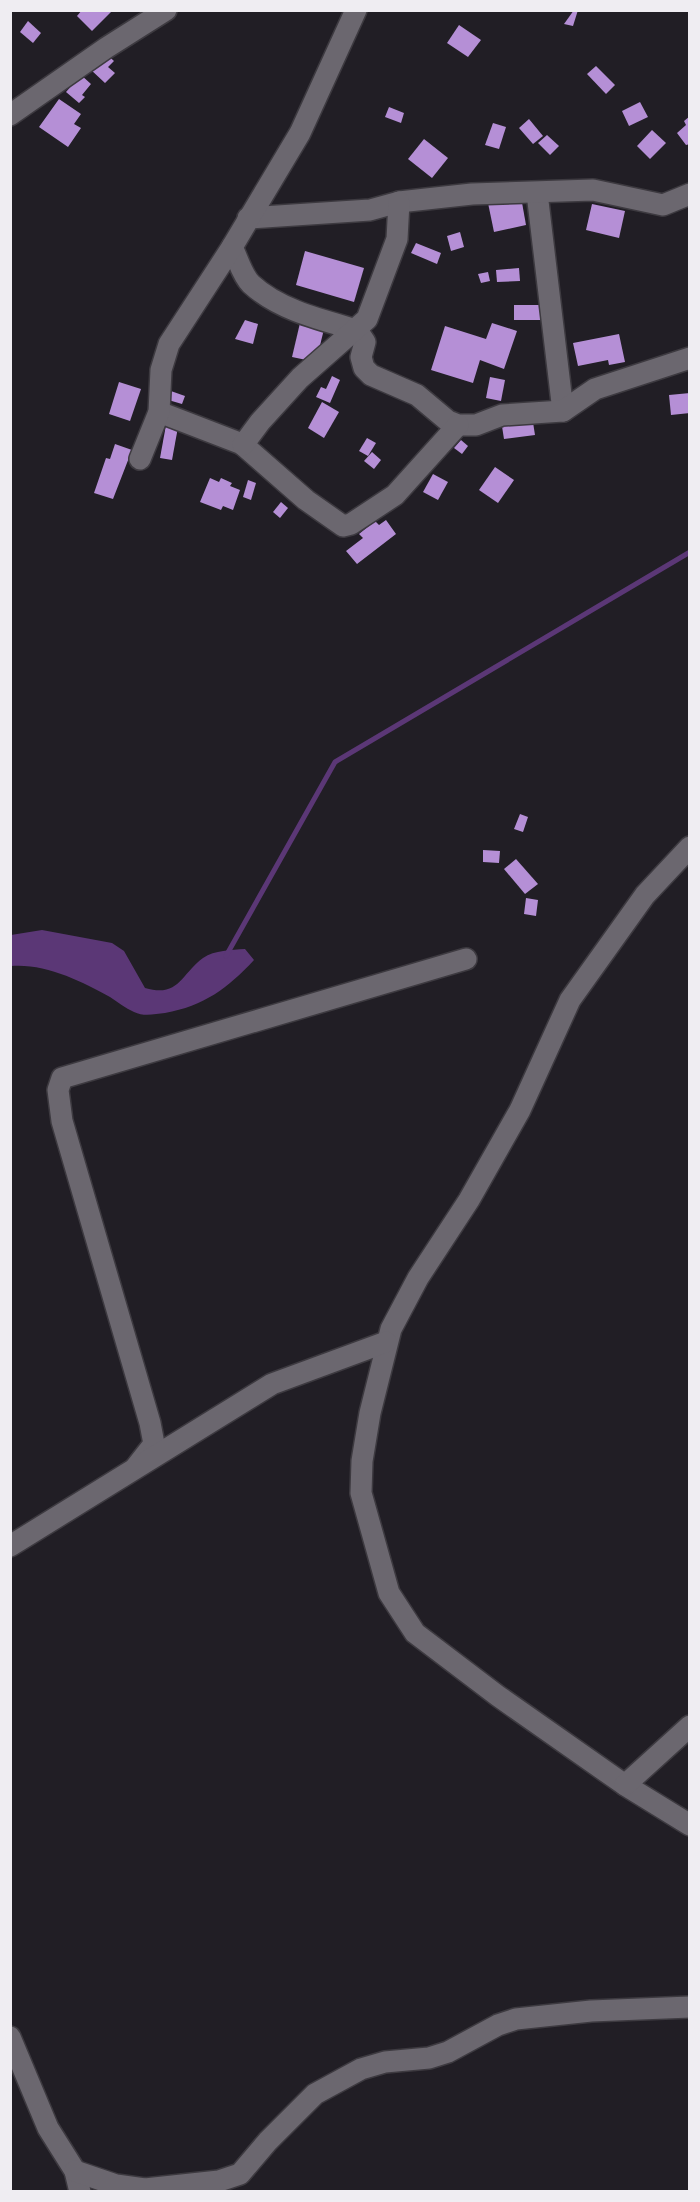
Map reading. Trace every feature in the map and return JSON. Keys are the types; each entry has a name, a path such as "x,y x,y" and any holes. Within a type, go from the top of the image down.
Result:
{"street":[{"path":"10,115 106,48 166,10"},
{"path":"140,459 159,412 161,370 169,344 232,247 300,133 356,10"},
{"path":"248,218 370,210 399,202 472,194 592,190 663,205 690,194"},
{"path":"537,193 563,411"},
{"path":"243,445 260,422 300,378 367,319 387,262 394,249 399,230 399,202"},
{"path":"232,247 251,284 268,296 310,316 357,330 365,342 361,357 364,368 371,375 417,395 448,421 458,425 476,425 502,415 563,411 577,404 595,388 690,358"},
{"path":"159,412 243,445 306,500 343,526 351,524 394,495 458,425"},
{"path":"690,847 645,895 570,1000 520,1110 469,1200 418,1278 386,1342 362,1461 361,1493 389,1593 415,1633 498,1696 625,1785 690,1825"},
{"path":"136,1467 154,1444 150,1423 62,1121 58,1090 62,1078 466,959"},
{"path":"10,1546 272,1384 386,1342"},
{"path":"625,1785 690,1726"},
{"path":"10,2037 48,2128 77,2181 145,2189 219,2181 240,2174 268,2140 315,2094 361,2068 385,2062 429,2058 447,2052 498,2025 516,2019 591,2011 690,2007"}],"shaded area":[{"path":"42,930 112,943 124,951 145,988 156,990 165,990 179,983 196,964 213,953 245,949 254,960 235,979 203,1001 165,1013 138,1014 110,997 62,974 36,967 11,966 11,935"}],"building":[{"path":"82,10 109,10 111,12 92,31 77,16"},
{"path":"574,10 578,10 573,26 564,24"},
{"path":"28,21 41,33 33,43 20,32"},
{"path":"459,25 481,40 468,57 447,43"},
{"path":"103,51 114,61 108,67 115,73 105,83 90,69"},
{"path":"596,66 615,85 606,94 587,74"},
{"path":"81,75 91,84 82,95 85,97 79,103 66,92"},
{"path":"59,99 81,114 74,124 81,128 68,147 39,127"},
{"path":"640,102 648,117 629,126 622,111"},
{"path":"389,107 404,113 401,123 385,117"},
{"path":"690,116 690,144 686,145 677,133 686,125 684,121"},
{"path":"529,119 543,136 533,144 519,128"},
{"path":"493,123 506,127 499,149 485,145"},
{"path":"652,130 666,143 650,159 637,146"},
{"path":"547,135 559,146 550,155 538,143"},
{"path":"424,139 448,158 432,178 408,159"},
{"path":"521,197 526,225 494,232 488,203"},
{"path":"592,204 625,211 619,238 586,230"},
{"path":"460,232 464,247 451,251 447,236"},
{"path":"416,243 441,253 437,264 411,253"},
{"path":"305,251 364,268 354,302 296,285"},
{"path":"519,268 520,281 497,282 496,270"},
{"path":"488,272 490,281 481,283 478,274"},
{"path":"514,305 540,305 540,320 514,320"},
{"path":"245,320 258,324 253,344 235,339"},
{"path":"300,323 324,329 316,362 292,357"},
{"path":"492,323 517,331 504,369 480,360 473,383 431,370 445,326 486,339"},
{"path":"619,334 625,362 609,365 608,360 578,366 573,343"},
{"path":"332,376 340,380 330,403 316,397 321,387 326,389"},
{"path":"490,377 505,380 501,401 486,398"},
{"path":"119,382 141,389 130,421 109,414"},
{"path":"168,390 185,396 182,404 165,399"},
{"path":"690,393 690,413 671,415 669,395"},
{"path":"322,402 339,412 324,438 308,428"},
{"path":"532,416 535,435 504,439 501,420"},
{"path":"166,425 178,427 172,460 160,458"},
{"path":"367,438 376,443 368,456 359,451"},
{"path":"461,440 468,446 462,454 454,448"},
{"path":"115,444 132,450 113,499 94,493 106,458 110,459"},
{"path":"372,452 381,460 374,469 364,461"},
{"path":"495,467 514,480 498,503 479,490"},
{"path":"433,474 448,482 438,500 423,492"},
{"path":"210,478 219,482 221,478 232,483 230,486 240,490 233,510 223,506 221,510 200,502"},
{"path":"248,480 256,483 251,500 243,497"},
{"path":"281,502 288,508 280,518 273,512"},
{"path":"386,520 396,534 357,564 346,551 363,538 359,534 375,521 379,525"},
{"path":"520,814 528,817 523,832 514,829"},
{"path":"483,850 500,851 499,863 483,862"},
{"path":"516,859 538,884 525,894 504,869"},
{"path":"526,898 538,900 536,916 524,914"}],"waterway":[{"path":"226,956 335,762 690,552"}]}
